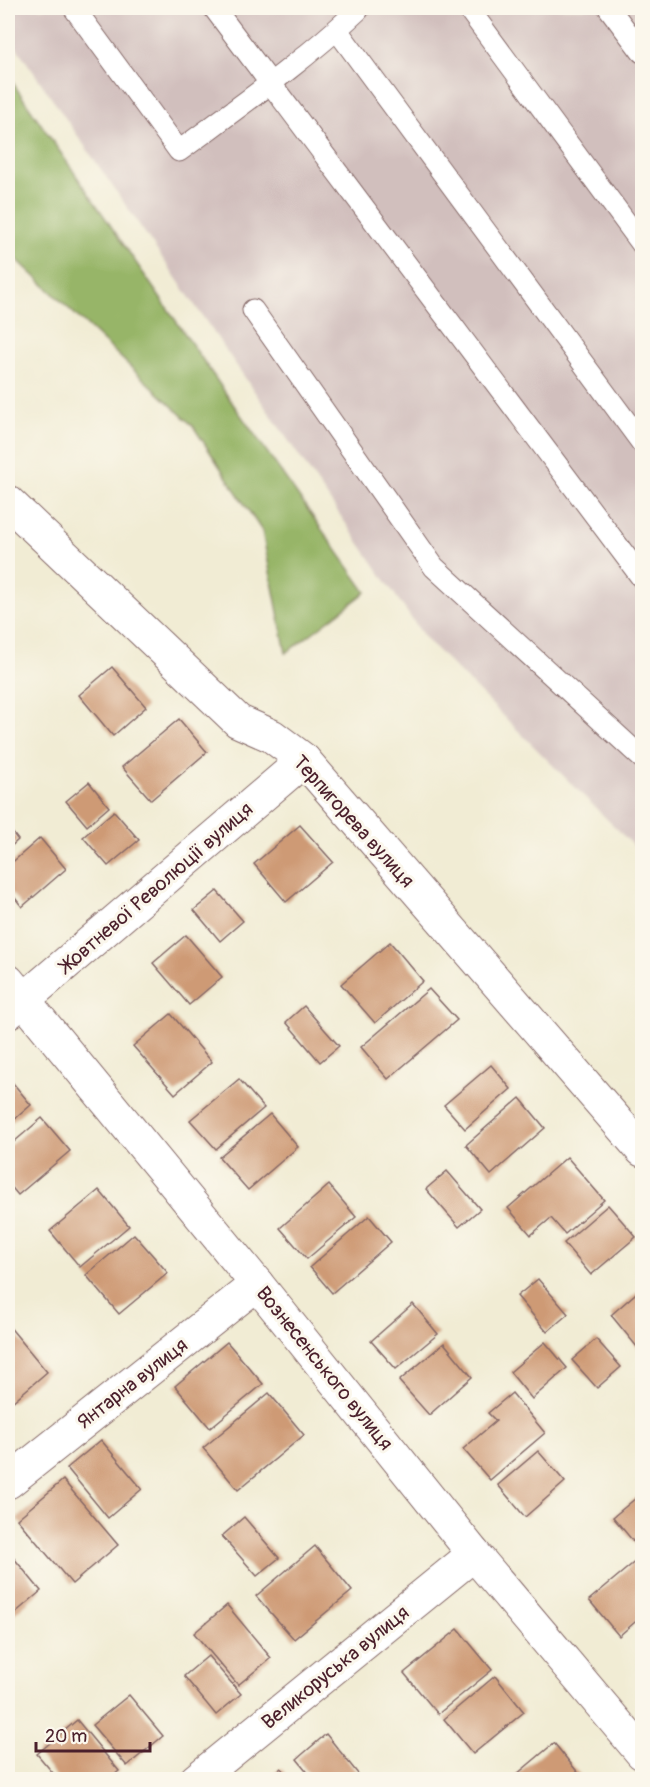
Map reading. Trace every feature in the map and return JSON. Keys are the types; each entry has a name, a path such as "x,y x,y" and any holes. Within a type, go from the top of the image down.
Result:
{"street":[{"name":"Терпигорева вулиця","path":"8,502 238,721 272,736 304,760 642,1150"},
{"name":"Жовтневої Революції вулиця","path":"13,998 304,760"},
{"name":"Вознесенського вулиця","path":"13,998 257,1284 474,1554 642,1753"},
{"name":"Янтарна вулиця","path":"8,1482 257,1284"},
{"name":"Великоруська вулиця","path":"196,1779 474,1554"}],"lane":[{"path":"74,8 179,151 270,84 337,30 358,10 356,8"},
{"path":"214,8 642,578"},
{"path":"468,8 642,244"},
{"path":"609,8 642,52"},
{"path":"337,30 642,443"},
{"path":"253,310 434,567 642,758"}],"shaded area":[{"path":"8,8 642,8 642,854 425,638 8,35"}],"green space":[{"path":"8,76 233,404 366,592 286,653 262,531 193,426 8,251"}],"building":[{"path":"112,667 146,707 113,736 79,695"},
{"path":"179,719 207,752 151,800 122,767"},
{"path":"89,782 109,807 87,826 66,801"},
{"path":"114,811 139,840 108,866 83,837"},
{"path":"300,825 333,862 286,902 254,864"},
{"path":"8,827 18,840 8,849"},
{"path":"40,838 66,869 22,907 8,889 8,866"},
{"path":"217,891 243,921 220,941 194,910"},
{"path":"186,935 222,977 189,1005 153,963"},
{"path":"390,942 423,981 375,1023 341,984"},
{"path":"429,989 457,1020 388,1079 361,1047"},
{"path":"304,1006 339,1046 320,1062 286,1022"},
{"path":"171,1014 212,1062 175,1094 133,1046"},
{"path":"491,1065 511,1089 465,1129 444,1105"},
{"path":"8,1077 31,1105 8,1125"},
{"path":"239,1079 264,1108 216,1149 190,1120"},
{"path":"520,1098 545,1128 491,1175 466,1145"},
{"path":"270,1114 298,1147 248,1190 219,1157"},
{"path":"42,1118 70,1151 18,1195 8,1183 8,1147"},
{"path":"567,1157 604,1200 565,1234 551,1218 531,1235 508,1208"},
{"path":"447,1171 480,1209 459,1227 426,1189"},
{"path":"329,1185 356,1217 307,1259 280,1228"},
{"path":"99,1190 129,1226 80,1267 50,1231"},
{"path":"608,1205 636,1237 591,1275 564,1243"},
{"path":"369,1216 391,1242 332,1293 310,1267"},
{"path":"134,1234 168,1273 119,1314 86,1275"},
{"path":"538,1279 568,1314 547,1332 517,1296"},
{"path":"642,1288 642,1353 611,1315"},
{"path":"413,1304 438,1334 396,1369 371,1341"},
{"path":"8,1325 47,1372 11,1403 8,1400"},
{"path":"596,1339 621,1367 597,1388 572,1360"},
{"path":"227,1342 263,1384 210,1428 175,1386"},
{"path":"545,1342 567,1368 532,1399 510,1372"},
{"path":"444,1343 472,1377 429,1415 399,1381"},
{"path":"269,1393 304,1435 238,1490 203,1448"},
{"path":"512,1393 545,1433 490,1480 463,1449 496,1421 488,1413"},
{"path":"101,1440 142,1489 108,1518 67,1468"},
{"path":"538,1451 565,1482 525,1517 498,1485"},
{"path":"63,1480 118,1545 72,1584 17,1519"},
{"path":"642,1493 642,1541 637,1546 613,1517"},
{"path":"244,1517 279,1558 257,1576 222,1536"},
{"path":"315,1546 352,1591 294,1639 256,1596"},
{"path":"8,1551 41,1591 8,1619"},
{"path":"637,1560 642,1566 642,1616 619,1636 589,1600"},
{"path":"227,1605 271,1658 238,1685 194,1633"},
{"path":"458,1629 492,1670 438,1714 404,1673"},
{"path":"208,1656 241,1694 216,1715 184,1676"},
{"path":"495,1676 524,1712 473,1754 444,1719"},
{"path":"129,1695 163,1736 127,1766 92,1725"},
{"path":"77,1720 119,1771 108,1780 59,1780 37,1754"},
{"path":"326,1734 363,1780 314,1780 297,1759"},
{"path":"554,1743 584,1780 510,1780"},
{"path":"281,1768 290,1780 266,1780"}]}
